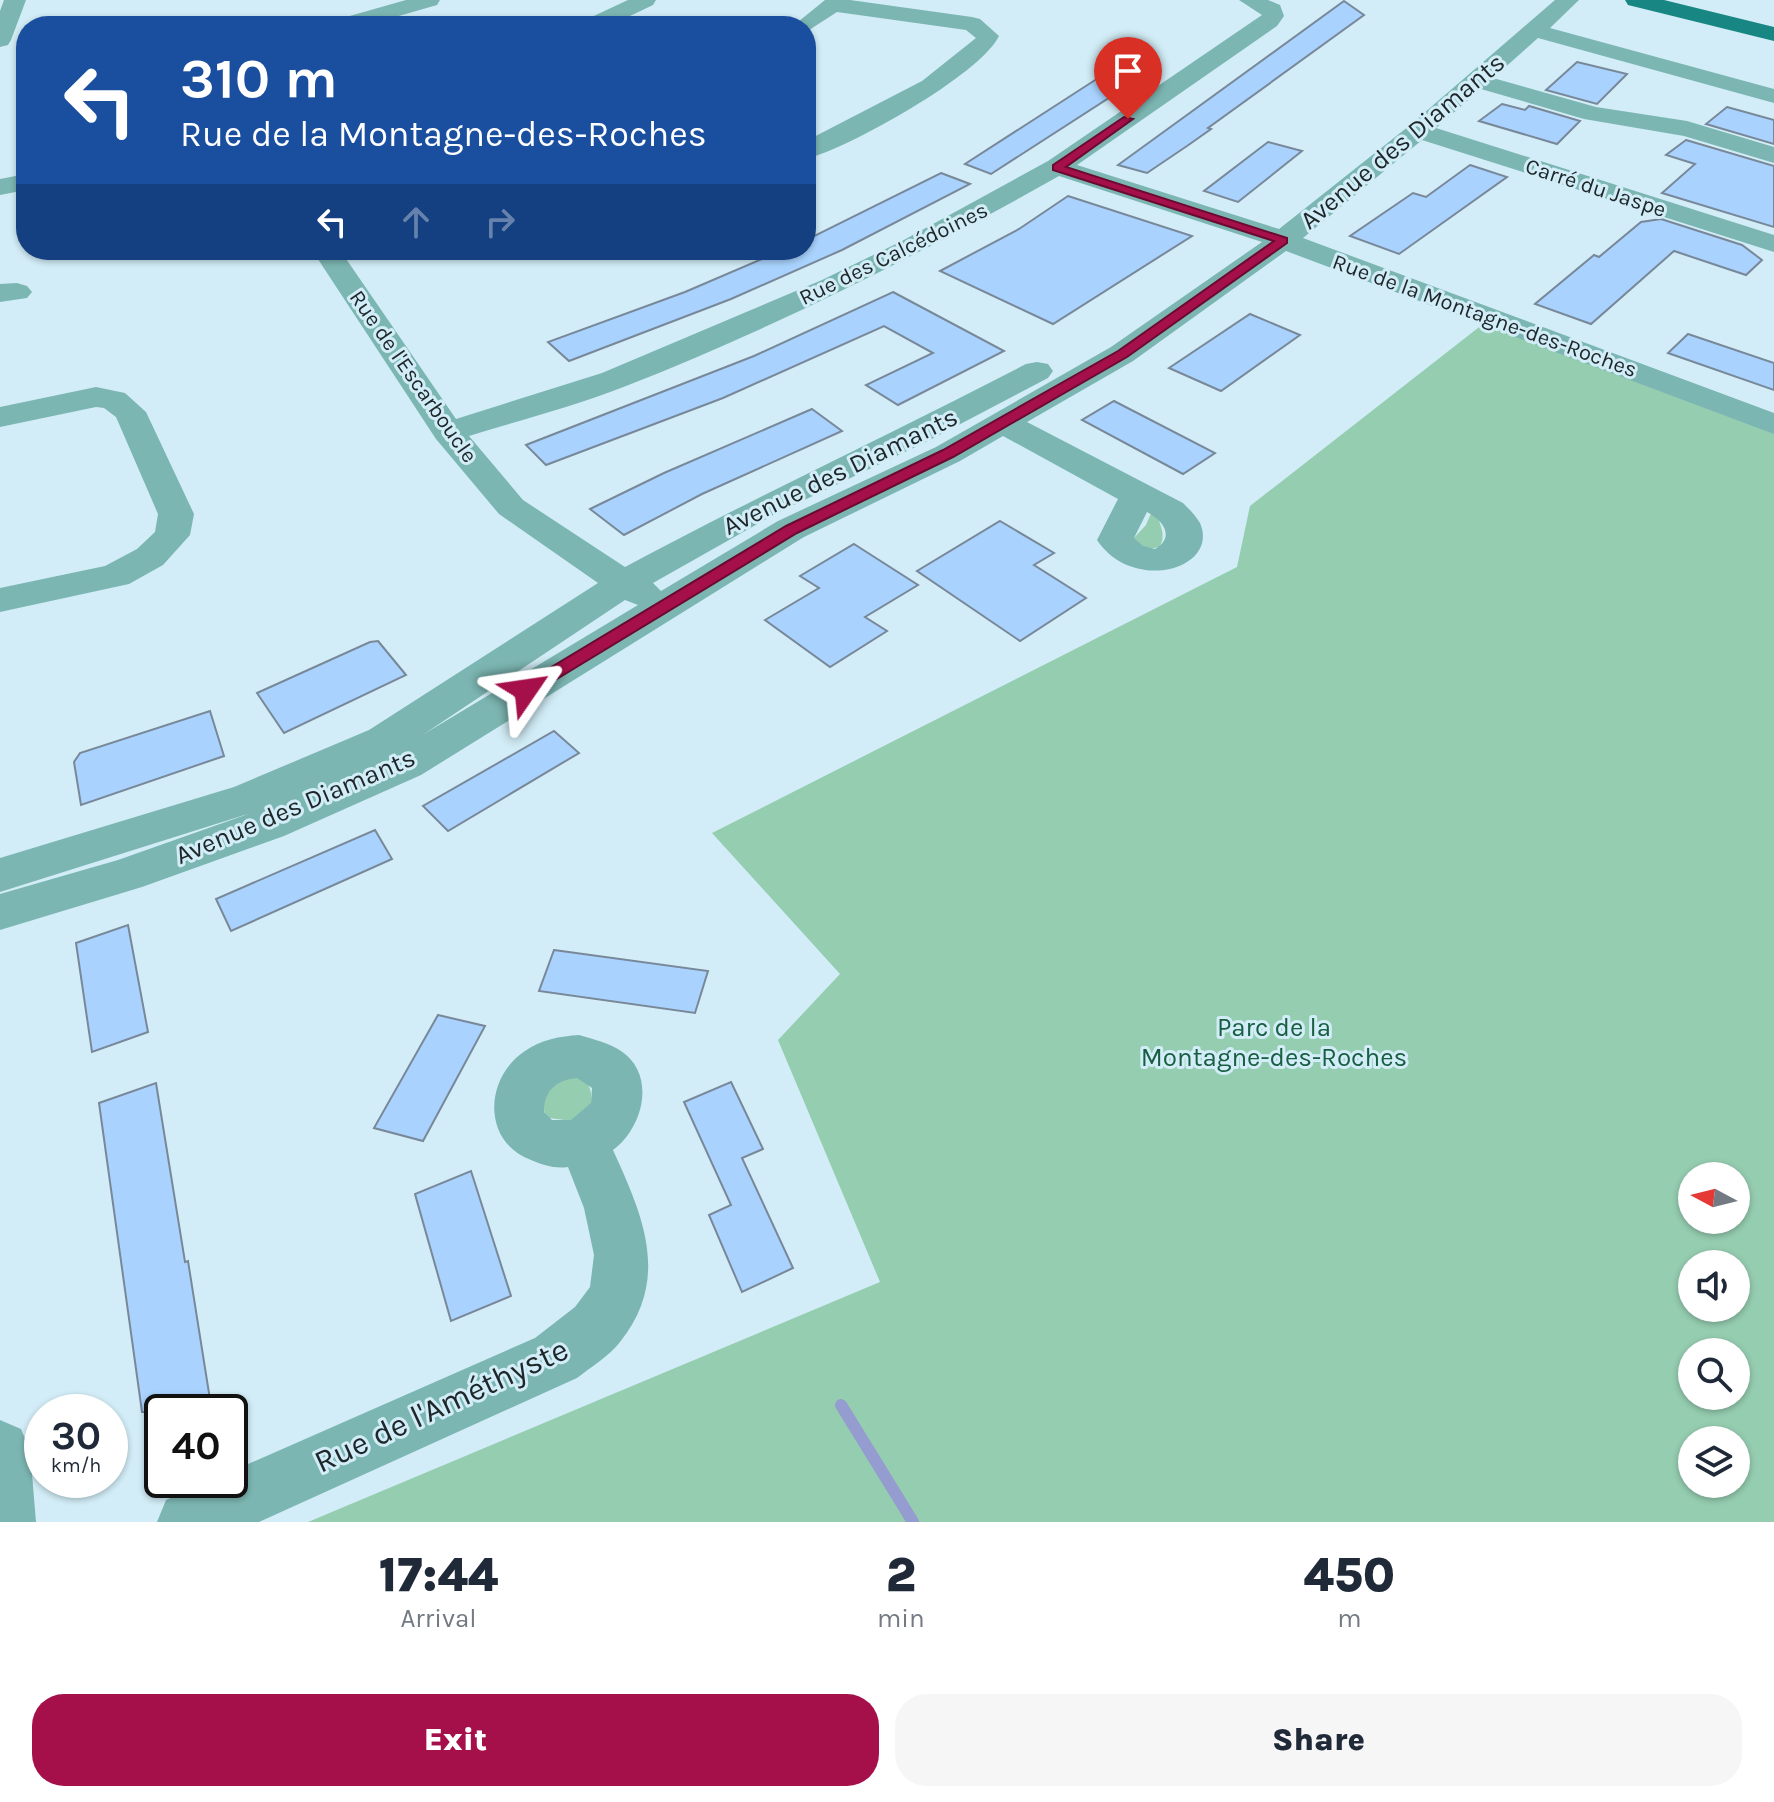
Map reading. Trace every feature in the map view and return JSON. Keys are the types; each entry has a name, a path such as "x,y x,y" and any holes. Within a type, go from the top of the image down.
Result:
{"main road":[{"path":"1636,0 1774,34"}],"street":[{"path":"0,40 15,0"},
{"path":"374,16 429,0"},
{"path":"612,16 645,0"},
{"name":"Rue des Calcédoines","path":"448,432 613,380 818,292 912,247 1057,167 1269,21 1273,16 1272,10 1250,0"},
{"name":"Avenue des Diamants","path":"0,912 126,875 240,834 406,764 791,529 948,454 1122,354 1269,235 1394,126 1533,15 1568,0"},
{"path":"816,17 837,2 972,24 988,36 984,44 930,86 816,146"},
{"path":"1533,15 1583,44 1774,96"},
{"name":"Avenue des Diamants","path":"0,875 249,798 384,740 625,583 765,506 1023,379 1269,235 1418,131 1476,80 1533,15"},
{"path":"1583,44 1607,28"},
{"path":"1743,87 1764,71"},
{"path":"1476,80 1593,114 1687,129 1774,155"},
{"name":"Carré du Jaspe","path":"1418,131 1774,244"},
{"name":"Rue de la Montagne-des-Roches","path":"1057,167 1269,235 1774,424"},
{"name":"Rue de l'Escarboucle","path":"333,260 448,432 511,507 582,558 664,606"},
{"path":"0,417 96,397 114,400 130,412 176,514 172,535 150,557 116,576 0,600"},
{"path":"1003,423 1120,485 1136,497"},
{"name":"Rue de l'Améthyste","path":"188,1522 556,1358 601,1322 619,1290 622,1249 613,1209 582,1141"},
{"path":"0,1450 5,1522"}],"green space":[{"name":"Parc de la Montagne-des-Roches","path":"1492,317 1774,424 1774,1522 308,1522 880,1282 778,1040 840,974 712,833 1237,567 1250,506"},
{"path":"1152,511 1156,513 1162,539 1159,547 1145,550 1133,539 1146,525"},
{"path":"574,1077 589,1086 591,1104 572,1121 549,1118 542,1102 549,1085"}],"building":[{"path":"1344,1 1364,15 1208,128 1211,129 1147,173 1118,165"},
{"path":"1577,62 1627,74 1597,104 1546,90"},
{"path":"1106,73 1135,81 991,174 965,164"},
{"path":"1502,104 1525,110 1529,106 1580,121 1557,144 1479,121"},
{"path":"1727,107 1774,120 1774,144 1706,124"},
{"path":"1686,140 1774,166 1774,227 1662,193 1695,164 1666,155"},
{"path":"1268,142 1302,151 1238,202 1204,191"},
{"path":"1470,165 1507,177 1399,254 1350,236 1413,193 1426,197"},
{"path":"941,173 970,184 842,250 731,299 569,361 548,342 685,292 760,260 816,260 816,235"},
{"path":"1068,196 1192,236 1053,324 940,271 1019,229"},
{"path":"1661,219 1742,245 1762,260 1746,275 1674,251 1591,324 1535,304 1594,255 1599,257 1641,222"},
{"path":"893,292 1004,351 898,405 866,385 933,353 884,326 723,398 546,465 526,445 754,356"},
{"path":"1250,314 1300,335 1221,391 1169,368"},
{"path":"1688,334 1774,363 1774,390 1668,353"},
{"path":"1114,401 1215,453 1183,474 1082,420"},
{"path":"812,409 842,431 702,494 624,535 590,509 664,473"},
{"path":"1000,521 1054,553 1034,565 1086,598 1020,641 917,571"},
{"path":"854,544 918,585 865,617 887,631 830,667 765,620 819,588 800,576"},
{"path":"378,641 406,675 284,733 257,693 370,642"},
{"path":"210,711 224,756 81,805 74,762 80,753"},
{"path":"554,731 579,753 448,831 423,806"},
{"path":"375,830 392,859 231,931 216,899"},
{"path":"128,925 148,1032 92,1052 76,943"},
{"path":"554,950 708,971 695,1013 539,991"},
{"path":"438,1015 485,1026 423,1141 374,1128"},
{"path":"731,1082 763,1149 742,1158 793,1268 742,1292 709,1215 731,1205 684,1102"},
{"path":"156,1083 209,1394 144,1394 144,1412 142,1412 99,1103"},
{"path":"471,1171 511,1296 451,1321 415,1194"}],"waterway":[{"path":"841,1405 913,1522"}],"route":[{"path":"526,690 791,529 948,454 1122,354 1283,240 1057,167 1128,119"}]}
